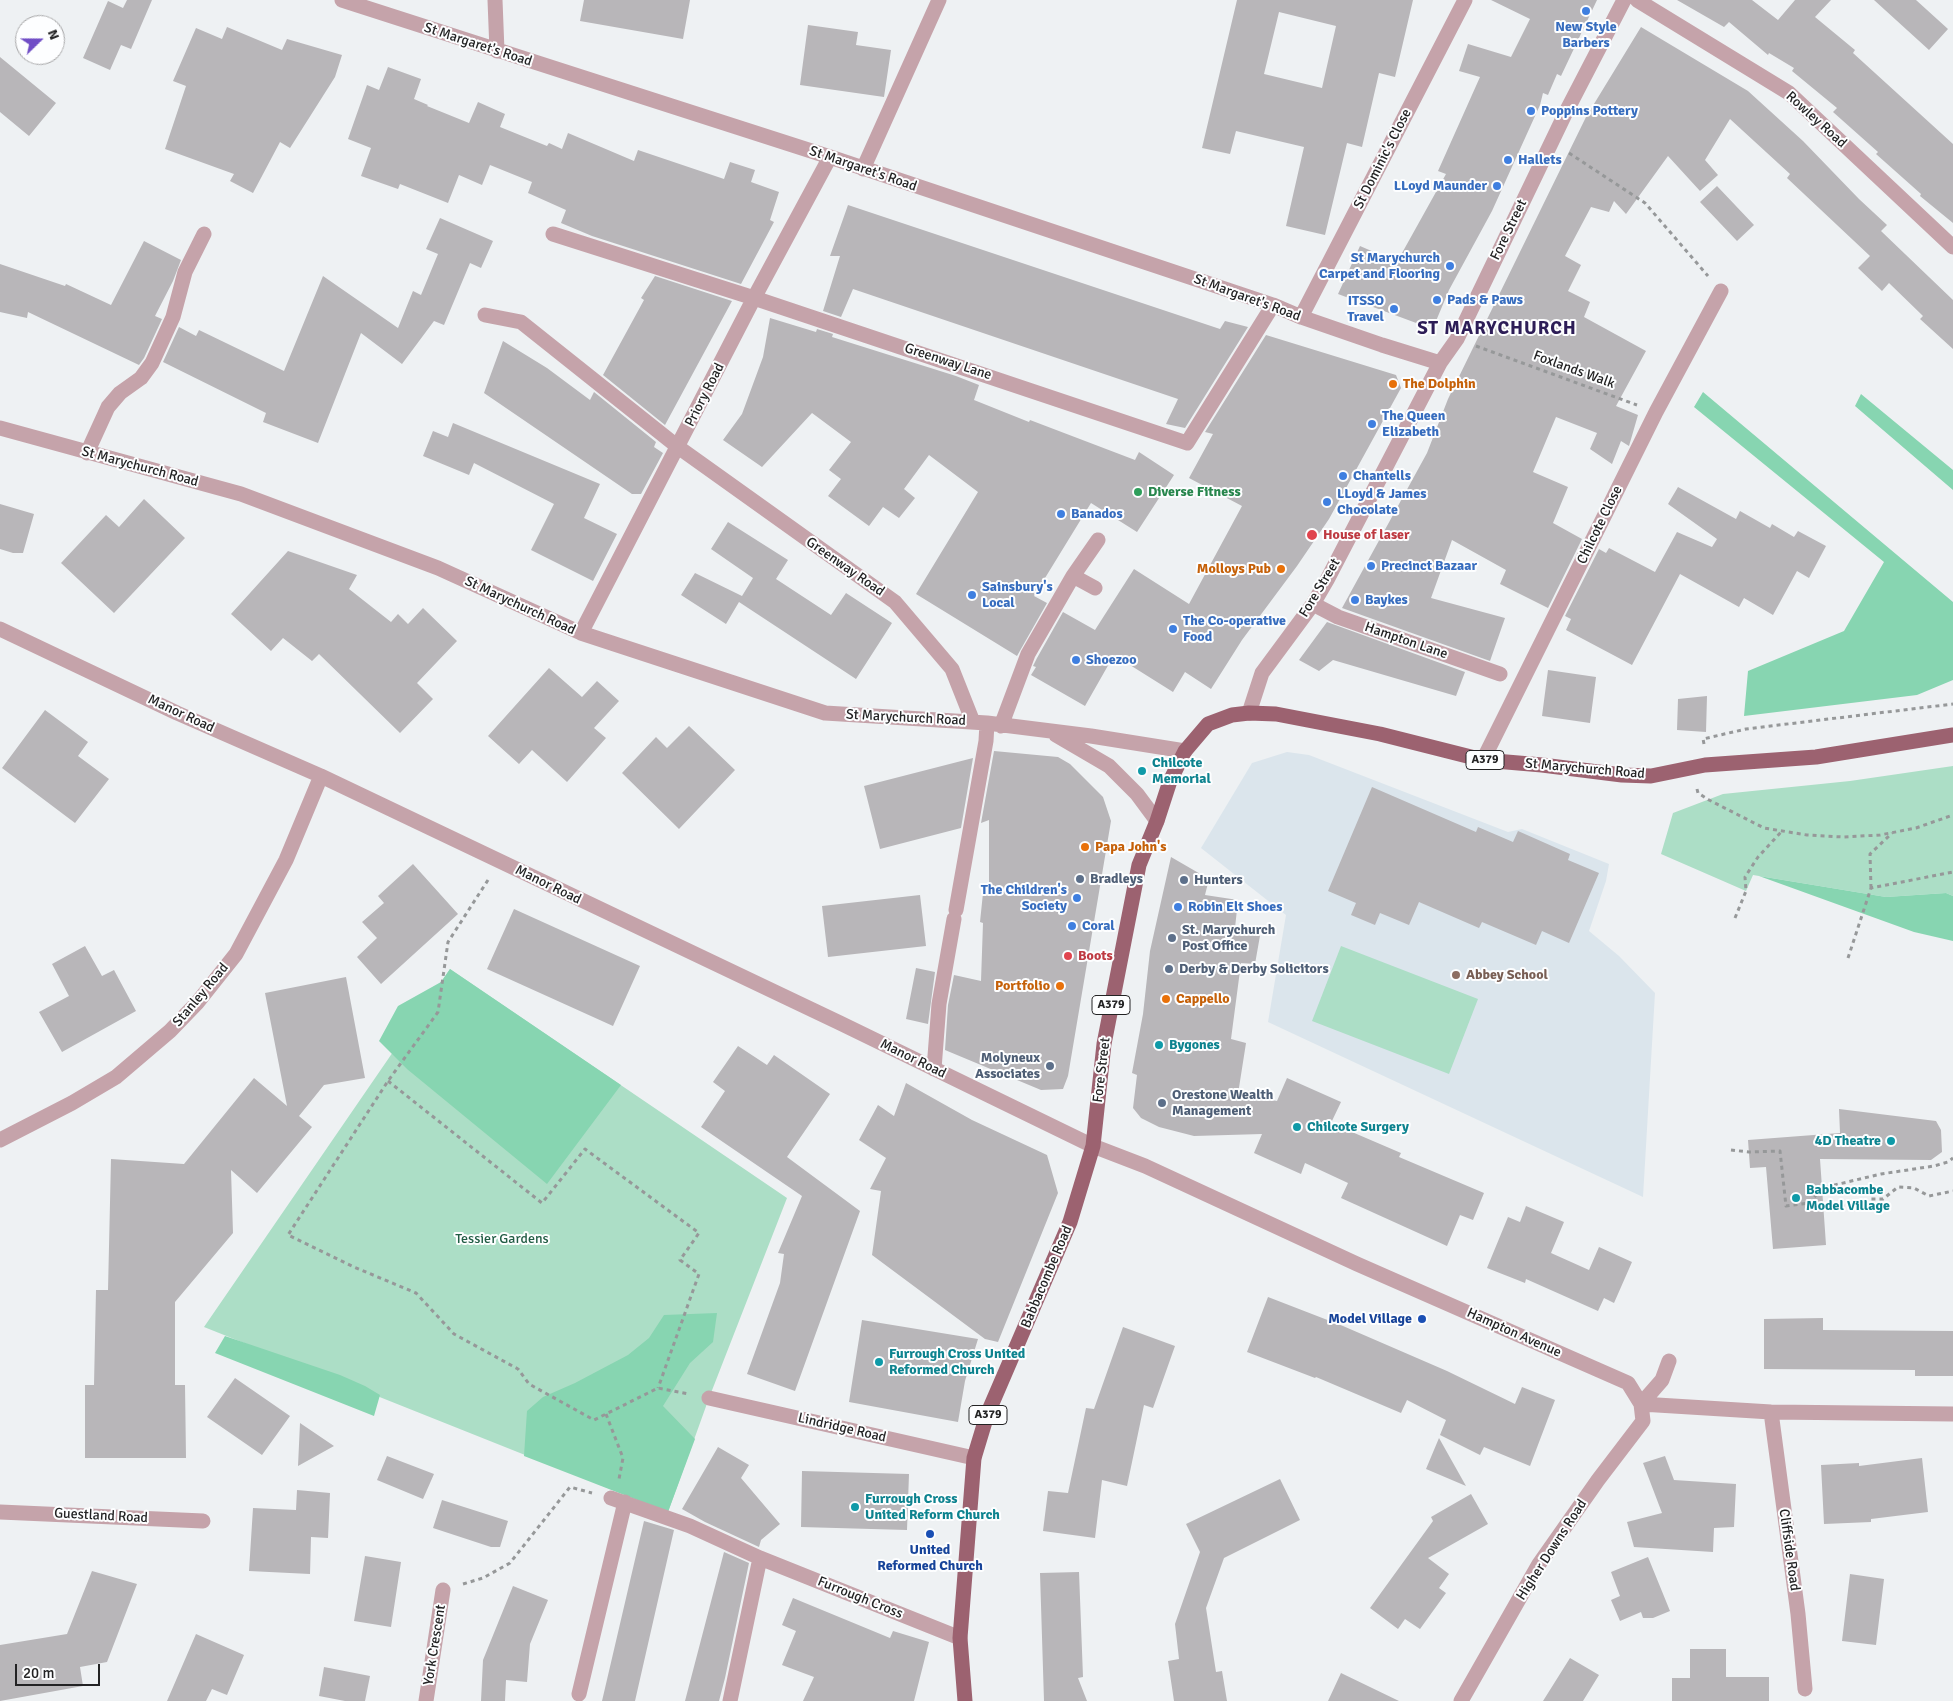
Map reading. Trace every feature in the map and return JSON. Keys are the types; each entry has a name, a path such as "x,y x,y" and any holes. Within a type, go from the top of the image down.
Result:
{"main road":[{"name":"St Marychurch Road","path":"1249,713 1276,714 1380,734 1483,760 1622,775 1651,776 1705,765 1816,757 1953,735"},
{"name":"Fore Street","path":"1092,1146 1104,1044 1139,865 1157,821 1170,781 1185,751 1208,724 1232,715 1249,713"},
{"name":"Babbacombe Road","path":"965,1701 960,1638 974,1458 988,1415 1070,1222 1092,1146"}],"street":[{"name":"St Margaret's Road","path":"342,0 830,157 1273,305 1301,317 1440,363"},
{"path":"495,0 497,51"},
{"path":"863,169 940,0"},
{"name":"St Dominic's Close","path":"1301,317 1465,0"},
{"name":"Fore Street","path":"1249,713 1262,673 1313,604 1440,363 1457,339 1566,112 1624,0"},
{"name":"Rowley Road","path":"1637,0 1789,93 1953,247"},
{"name":"Priory Road","path":"581,633 754,298 830,157"},
{"path":"87,453 108,407 120,393 141,378 152,363 173,317 185,272 204,234"},
{"name":"Greenway Lane","path":"553,234 754,298 1187,443 1273,305"},
{"name":"Chilcote Close","path":"1483,760 1656,412 1721,291"},
{"name":"Greenway Road","path":"485,314 520,322 678,448 895,602 952,669 987,724"},
{"name":"St Marychurch Road","path":"0,428 241,494 438,568 581,633 825,713 987,724 1051,731 1185,751"},
{"path":"934,1069 939,1004 986,741 987,724 1073,576 1098,540"},
{"path":"1073,576 1095,588"},
{"name":"Hampton Lane","path":"1313,604 1338,617 1500,674"},
{"name":"Manor Road","path":"0,629 178,713 321,776 1092,1146"},
{"name":"St Marychurch Road","path":"1051,731 1109,766 1137,794 1157,821"},
{"name":"Stanley Road","path":"0,1140 72,1103 116,1077 170,1031 197,1003 236,954 286,860 321,776"},
{"name":"Hampton Avenue","path":"1092,1146 1145,1166 1366,1268 1628,1383 1641,1404"},
{"path":"1641,1404 1662,1380 1669,1361"},
{"name":"Lindridge Road","path":"710,1398 974,1458"},
{"path":"1641,1404 1770,1412 1953,1414"},
{"name":"Higher Downs Road","path":"1462,1701 1539,1564 1598,1480 1643,1421 1641,1404"},
{"name":"Cliffside Road","path":"1770,1412 1798,1614 1805,1689"},
{"path":"579,1694 618,1500"},
{"name":"Furrough Cross","path":"618,1500 690,1526 760,1558 960,1638"},
{"name":"Guestland Road","path":"0,1512 203,1521"},
{"path":"730,1701 760,1558"},
{"name":"York Crescent","path":"426,1701 443,1590"}],"path":[{"path":"1552,142 1645,203 1721,291"},
{"name":"Foxlands Walk","path":"1457,339 1656,412"},
{"path":"1705,765 1704,739 1746,729 1953,704"},
{"path":"1689,768 1698,793 1734,814 1764,828 1807,835 1843,837 1880,835 1916,828 1953,814"},
{"path":"1735,918 1746,891 1745,877 1758,857 1782,831"},
{"path":"1848,958 1871,888 1870,854 1893,832"},
{"path":"500,862 448,942 438,1012 388,1081 288,1235 354,1267 416,1293 454,1334 518,1369 529,1384 594,1420 658,1388 710,1398"},
{"path":"1871,888 1953,872"},
{"path":"388,1081 542,1203 585,1150 699,1233 680,1260 699,1274 658,1388"},
{"path":"1730,1150 1749,1152 1780,1151 1786,1206 1809,1203 1823,1208 1860,1203 1871,1199 1883,1199 1898,1187 1914,1188 1929,1196 1953,1191"},
{"path":"1809,1203 1822,1188 1881,1174 1934,1166 1948,1162 1953,1158"},
{"path":"443,1590 483,1578 510,1563 570,1487 618,1500 617,1492 623,1458 606,1414"}],"shaded area":[{"name":"Abbey School","path":"1287,752 1309,755 1508,832 1522,829 1609,864 1606,881 1589,931 1619,956 1655,993 1643,1197 1268,1022 1286,915 1201,848 1252,763"}],"green space":[{"path":"1703,392 1953,602 1953,680 1917,695 1744,716 1748,671 1844,631 1884,562 1694,407"},
{"path":"1861,394 1953,470 1953,490 1855,406"},
{"path":"1953,766 1953,896 1946,893 1886,897 1753,875 1746,891 1661,854 1673,813 1723,794 1850,781"},
{"path":"1759,876 1886,897 1946,893 1953,896 1953,941 1914,932"},
{"path":"1341,946 1478,999 1449,1074 1312,1021"},
{"name":"Tessier Gardens","path":"450,969 787,1198 709,1398 668,1512 204,1327"},
{"path":"450,969 621,1085 547,1184 407,1069 379,1041 398,1006 441,982"},
{"path":"717,1313 713,1342 690,1363 663,1406 695,1439 668,1512 524,1456 527,1411 543,1397 575,1383 628,1355 649,1338 664,1315"},
{"path":"225,1336 340,1375 365,1386 380,1395 374,1416 215,1353"}],"building":[{"path":"127,0 152,0 131,49 121,45 110,70 83,58 108,1 123,8"},
{"path":"584,0 690,0 683,39 580,21"},
{"path":"1237,0 1413,0 1395,77 1379,73 1362,147 1347,143 1325,235 1286,226 1304,147 1236,131 1230,154 1202,148","holes":["1279,12 1336,26 1322,88 1264,74"]},
{"path":"1491,0 1597,0 1561,76 1557,74 1548,95 1543,93 1540,105 1492,211 1449,290 1436,321 1427,327 1338,294 1360,246 1397,262 1446,174 1438,171 1480,77 1459,71 1468,44 1511,57 1530,19"},
{"path":"1677,0 1752,0 1778,20 1795,0 1831,0 1815,17 1855,50 1853,53 1953,144 1953,223 1920,196 1921,194 1876,154 1878,152 1833,112 1837,108 1792,71 1794,68 1769,53 1768,55 1729,22 1724,27"},
{"path":"1874,0 1916,0 1948,29 1929,50"},
{"path":"808,25 858,32 856,45 891,50 884,97 800,85"},
{"path":"227,27 282,50 287,39 342,55 335,77 290,148 280,142 253,193 230,181 234,174 165,149 186,86 173,81 196,28 222,39"},
{"path":"1641,27 1748,91 1803,141 1887,225 1881,231 1953,300 1953,349 1920,319 1923,316 1889,283 1882,291 1858,268 1870,256 1787,178 1790,174 1730,119 1705,160 1718,175 1700,191 1668,156 1626,214 1614,201 1609,212 1591,207 1565,256 1581,265 1568,291 1590,302 1584,317 1646,351 1616,406 1638,415 1629,446 1621,441 1612,464 1590,449 1597,433 1556,417 1533,472 1568,487 1553,523 1582,539 1548,608 1500,584 1506,570 1452,540 1431,598 1505,618 1490,661 1342,608 1427,453 1448,399 1586,117"},
{"path":"0,57 56,103 29,136 0,112"},
{"path":"388,67 421,79 414,99 427,106 469,123 478,102 505,114 500,127 547,146 549,143 562,149 568,133 634,161 638,150 724,179 730,162 755,170 751,182 779,192 770,220 774,222 741,284 592,236 561,223 566,210 528,193 532,182 490,165 482,185 459,175 448,203 400,184 398,189 361,176 371,148 348,139 367,85 379,90"},
{"path":"1717,186 1754,225 1737,241 1700,202"},
{"path":"848,205 1220,329 1225,321 1248,327 1185,428 1166,424 1178,399 853,289 841,317 823,311 840,256 830,256"},
{"path":"440,218 493,241 481,268 470,263 444,325 434,321 402,364 361,333 318,443 263,422 266,413 163,362 179,327 196,336 199,330 284,371 323,276 398,328 413,291 421,295 438,254 426,249"},
{"path":"144,241 181,260 173,281 155,316 162,319 139,365 28,312 27,318 0,312 0,264 65,286 66,284 111,305"},
{"path":"655,276 732,301 665,425 603,375 644,300 641,298"},
{"path":"770,318 816,332 817,329 833,334 832,337 956,376 979,385 974,400 1135,460 1139,452 1174,475 1137,532 1091,503 1034,596 1047,603 1017,656 916,594 978,492 929,455 904,489 915,498 899,518 883,507 869,526 828,496 841,479 829,470 851,442 812,413 762,467 723,440 742,414 763,357"},
{"path":"1266,335 1396,375 1401,388 1329,519 1297,566 1242,640 1211,689 1185,672 1173,692 1114,655 1085,706 1031,675 1036,667 1033,666 1037,658 1063,612 1095,630 1134,569 1189,604 1242,506 1189,478 1213,434 1205,432"},
{"path":"503,341 547,368 590,400 594,392 656,442 654,447 663,453 641,494 632,494 484,393"},
{"path":"453,423 600,484 584,518 617,534 593,581 531,550 554,504 474,463 469,475 423,456 433,431 448,437"},
{"path":"1678,487 1736,519 1740,511 1770,528 1772,524 1794,537 1798,531 1826,546 1809,578 1797,571 1773,615 1744,598 1739,607 1680,574 1632,665 1566,630 1571,619 1565,616 1599,549 1606,553 1609,548 1655,572 1677,532 1712,547 1717,539 1668,504"},
{"path":"144,499 185,538 114,613 61,563 106,515 119,527"},
{"path":"0,504 34,514 23,553 13,553 0,549"},
{"path":"728,522 788,560 776,579 831,615 846,593 892,623 856,679 739,602 726,624 681,595 695,573 742,596 753,578 711,549"},
{"path":"288,551 357,575 349,589 391,622 398,614 408,624 423,608 457,641 417,683 433,699 400,733 319,654 312,661 283,638 271,651 231,614"},
{"path":"1327,622 1465,672 1456,696 1333,660 1319,671 1299,660"},
{"path":"549,668 582,697 597,681 619,701 594,728 606,738 567,782 532,750 519,764 488,736"},
{"path":"1548,670 1596,677 1590,723 1542,716"},
{"path":"1707,696 1706,732 1677,730 1678,699"},
{"path":"45,710 88,742 78,756 109,779 75,823 2,768"},
{"path":"689,726 735,770 679,829 622,773 656,737 667,748"},
{"path":"994,751 1058,757 1070,764 1103,797 1111,821 1068,1076 1063,1089 1041,1090 945,1050 948,1005 954,975 981,981 983,923 980,922 983,893 989,894 989,820 981,823"},
{"path":"973,758 961,828 880,849 864,786"},
{"path":"1372,787 1476,832 1478,827 1513,842 1518,831 1570,854 1568,860 1599,873 1569,943 1542,931 1536,945 1482,922 1479,928 1419,902 1409,925 1380,913 1375,925 1351,915 1356,903 1328,891"},
{"path":"1171,857 1209,879 1205,895 1238,900 1235,928 1261,930 1255,964 1241,963 1231,1039 1246,1043 1238,1094 1277,1101 1287,1078 1341,1102 1331,1123 1401,1153 1399,1157 1484,1193 1473,1220 1460,1215 1447,1246 1341,1198 1348,1183 1305,1163 1301,1174 1254,1153 1262,1134 1194,1136 1159,1127 1141,1118 1133,1108 1137,1075 1132,1073 1143,1014 1150,951"},
{"path":"413,864 458,914 381,984 357,957 377,938 362,922 384,903 378,896"},
{"path":"920,895 926,946 828,957 822,906"},
{"path":"514,909 640,966 613,1026 487,969"},
{"path":"85,946 102,976 114,970 136,1011 62,1052 39,1012 69,996 52,964"},
{"path":"916,968 935,972 928,1024 906,1019"},
{"path":"346,977 365,1078 324,1085 299,1116 312,1127 257,1193 231,1170 233,1233 175,1302 175,1385 185,1385 186,1458 85,1458 85,1385 94,1385 96,1290 108,1290 111,1159 184,1164 254,1078 287,1106 265,993"},
{"path":"738,1046 767,1065 774,1055 830,1094 787,1157 860,1211 795,1391 747,1374 780,1283 784,1254 778,1253 802,1196 701,1127 725,1091 713,1082"},
{"path":"906,1083 972,1120 1047,1155 1058,1193 998,1342 985,1339 872,1255 881,1191 870,1189 886,1158 859,1140 878,1105 894,1116"},
{"path":"1839,1109 1936,1121 1941,1130 1942,1152 1931,1160 1820,1159 1826,1245 1773,1249 1766,1167 1750,1168 1748,1140 1840,1133"},
{"path":"1526,1206 1564,1222 1551,1253 1589,1270 1599,1247 1632,1262 1614,1303 1604,1298 1598,1311 1526,1279 1525,1283 1487,1268 1508,1217 1520,1222"},
{"path":"1268,1297 1343,1326 1447,1371 1515,1404 1522,1387 1555,1400 1530,1466 1484,1447 1480,1455 1440,1435 1446,1420 1407,1400 1401,1413 1316,1377 1247,1352"},
{"path":"1823,1318 1823,1330 1953,1331 1953,1376 1915,1376 1915,1370 1764,1369 1764,1319"},
{"name":"Furrough Cross United Reformed Church","path":"862,1320 978,1339 965,1381 958,1422 849,1402"},
{"path":"1123,1327 1175,1346 1153,1408 1144,1405 1127,1486 1102,1480 1095,1538 1043,1531 1048,1491 1068,1493 1086,1408 1094,1409"},
{"path":"235,1378 290,1416 262,1455 207,1417"},
{"path":"300,1423 334,1446 298,1466"},
{"path":"1439,1438 1466,1486 1426,1469"},
{"path":"718,1447 749,1465 741,1478 780,1524 761,1540 759,1547 682,1509"},
{"path":"387,1456 434,1474 423,1499 377,1480"},
{"path":"1665,1456 1674,1480 1736,1484 1734,1527 1714,1528 1713,1552 1634,1547 1627,1522 1662,1513 1643,1463"},
{"path":"1922,1458 1928,1512 1871,1519 1871,1522 1824,1524 1821,1465 1859,1463 1859,1466"},
{"name":"Furrough Cross United Reform Church","path":"802,1471 909,1474 907,1530 801,1527"},
{"path":"1280,1479 1300,1520 1224,1558 1206,1608 1216,1672 1222,1671 1227,1701 1174,1701 1168,1661 1179,1659 1175,1624 1200,1552 1186,1524"},
{"path":"297,1490 330,1493 328,1538 311,1537 310,1574 249,1571 253,1508 296,1510"},
{"path":"1471,1494 1488,1524 1428,1558 1449,1574 1439,1588 1446,1593 1420,1629 1405,1619 1398,1629 1370,1608 1433,1521 1431,1517"},
{"path":"442,1500 508,1521 500,1547 491,1547 433,1528"},
{"path":"644,1521 674,1530 635,1701 602,1701"},
{"path":"724,1552 749,1563 719,1701 685,1701"},
{"path":"365,1556 401,1562 391,1627 354,1621"},
{"path":"1648,1557 1670,1611 1653,1618 1643,1618 1641,1612 1620,1621 1611,1600 1620,1596 1611,1572"},
{"path":"92,1571 137,1584 107,1662 80,1667 83,1686 0,1701 0,1645 67,1634"},
{"path":"1079,1572 1083,1677 1078,1678 1087,1701 1044,1701 1040,1573"},
{"path":"1850,1574 1884,1579 1876,1645 1842,1641"},
{"path":"513,1586 548,1600 530,1644 527,1682 506,1680 505,1701 481,1701 483,1660"},
{"path":"793,1598 890,1638 893,1631 929,1642 914,1701 803,1701 814,1677 782,1665 796,1631 782,1625"},
{"path":"196,1634 244,1655 227,1695 212,1689 206,1701 167,1701"},
{"path":"1690,1649 1726,1649 1726,1677 1769,1677 1769,1701 1672,1701 1672,1678 1690,1678"},
{"path":"1570,1658 1599,1675 1583,1701 1543,1701"},
{"path":"324,1667 370,1676 365,1701 345,1701 319,1696"},
{"path":"1341,1673 1399,1701 1328,1701"}],"place":[{"name":"New Style Barbers","path":"1586,11"},
{"name":"Poppins Pottery","path":"1531,111"},
{"name":"Hallets","path":"1508,160"},
{"name":"LLoyd Maunder","path":"1497,186"},
{"name":"St Marychurch Carpet and Flooring","path":"1450,266"},
{"name":"Pads & Paws","path":"1437,300"},
{"name":"ITSSO Travel","path":"1394,309"},
{"name":"The Dolphin","path":"1393,384"},
{"name":"The Queen Elizabeth","path":"1372,424"},
{"name":"Chantells","path":"1343,476"},
{"name":"Diverse Fitness","path":"1138,492"},
{"name":"LLoyd & James Chocolate","path":"1327,502"},
{"name":"Banados","path":"1061,514"},
{"name":"House of laser","path":"1312,535"},
{"name":"Precinct Bazaar","path":"1371,566"},
{"name":"Molloys Pub","path":"1281,569"},
{"name":"Sainsbury's Local","path":"972,595"},
{"name":"Baykes","path":"1355,600"},
{"name":"The Co-operative Food","path":"1173,629"},
{"name":"Shoezoo","path":"1076,660"},
{"name":"Chilcote Memorial","path":"1142,771"},
{"name":"Papa John's","path":"1085,847"},
{"name":"Bradleys","path":"1080,879"},
{"name":"Hunters","path":"1184,880"},
{"name":"The Children's Society","path":"1077,898"},
{"name":"Robin Elt Shoes","path":"1178,907"},
{"name":"Coral","path":"1072,926"},
{"name":"St. Marychurch Post Office","path":"1172,938"},
{"name":"Boots","path":"1068,956"},
{"name":"Derby & Derby Solicitors","path":"1169,969"},
{"name":"Abbey School","path":"1456,975"},
{"name":"Portfolio","path":"1060,986"},
{"name":"Cappello","path":"1166,999"},
{"name":"Bygones","path":"1159,1045"},
{"name":"Molyneux Associates","path":"1050,1066"},
{"name":"Orestone Wealth Management","path":"1162,1103"},
{"name":"Chilcote Surgery","path":"1297,1127"},
{"name":"4D Theatre","path":"1891,1141"},
{"name":"Babbacombe Model Village","path":"1796,1198"},
{"name":"Model Village","path":"1422,1319"},
{"name":"Furrough Cross United Reformed Church","path":"879,1362"},
{"name":"Furrough Cross United Reform Church","path":"855,1507"},
{"name":"United Reformed Church","path":"930,1534"}],"district":[{"name":"ST MARYCHURCH","path":"1497,329"}]}
